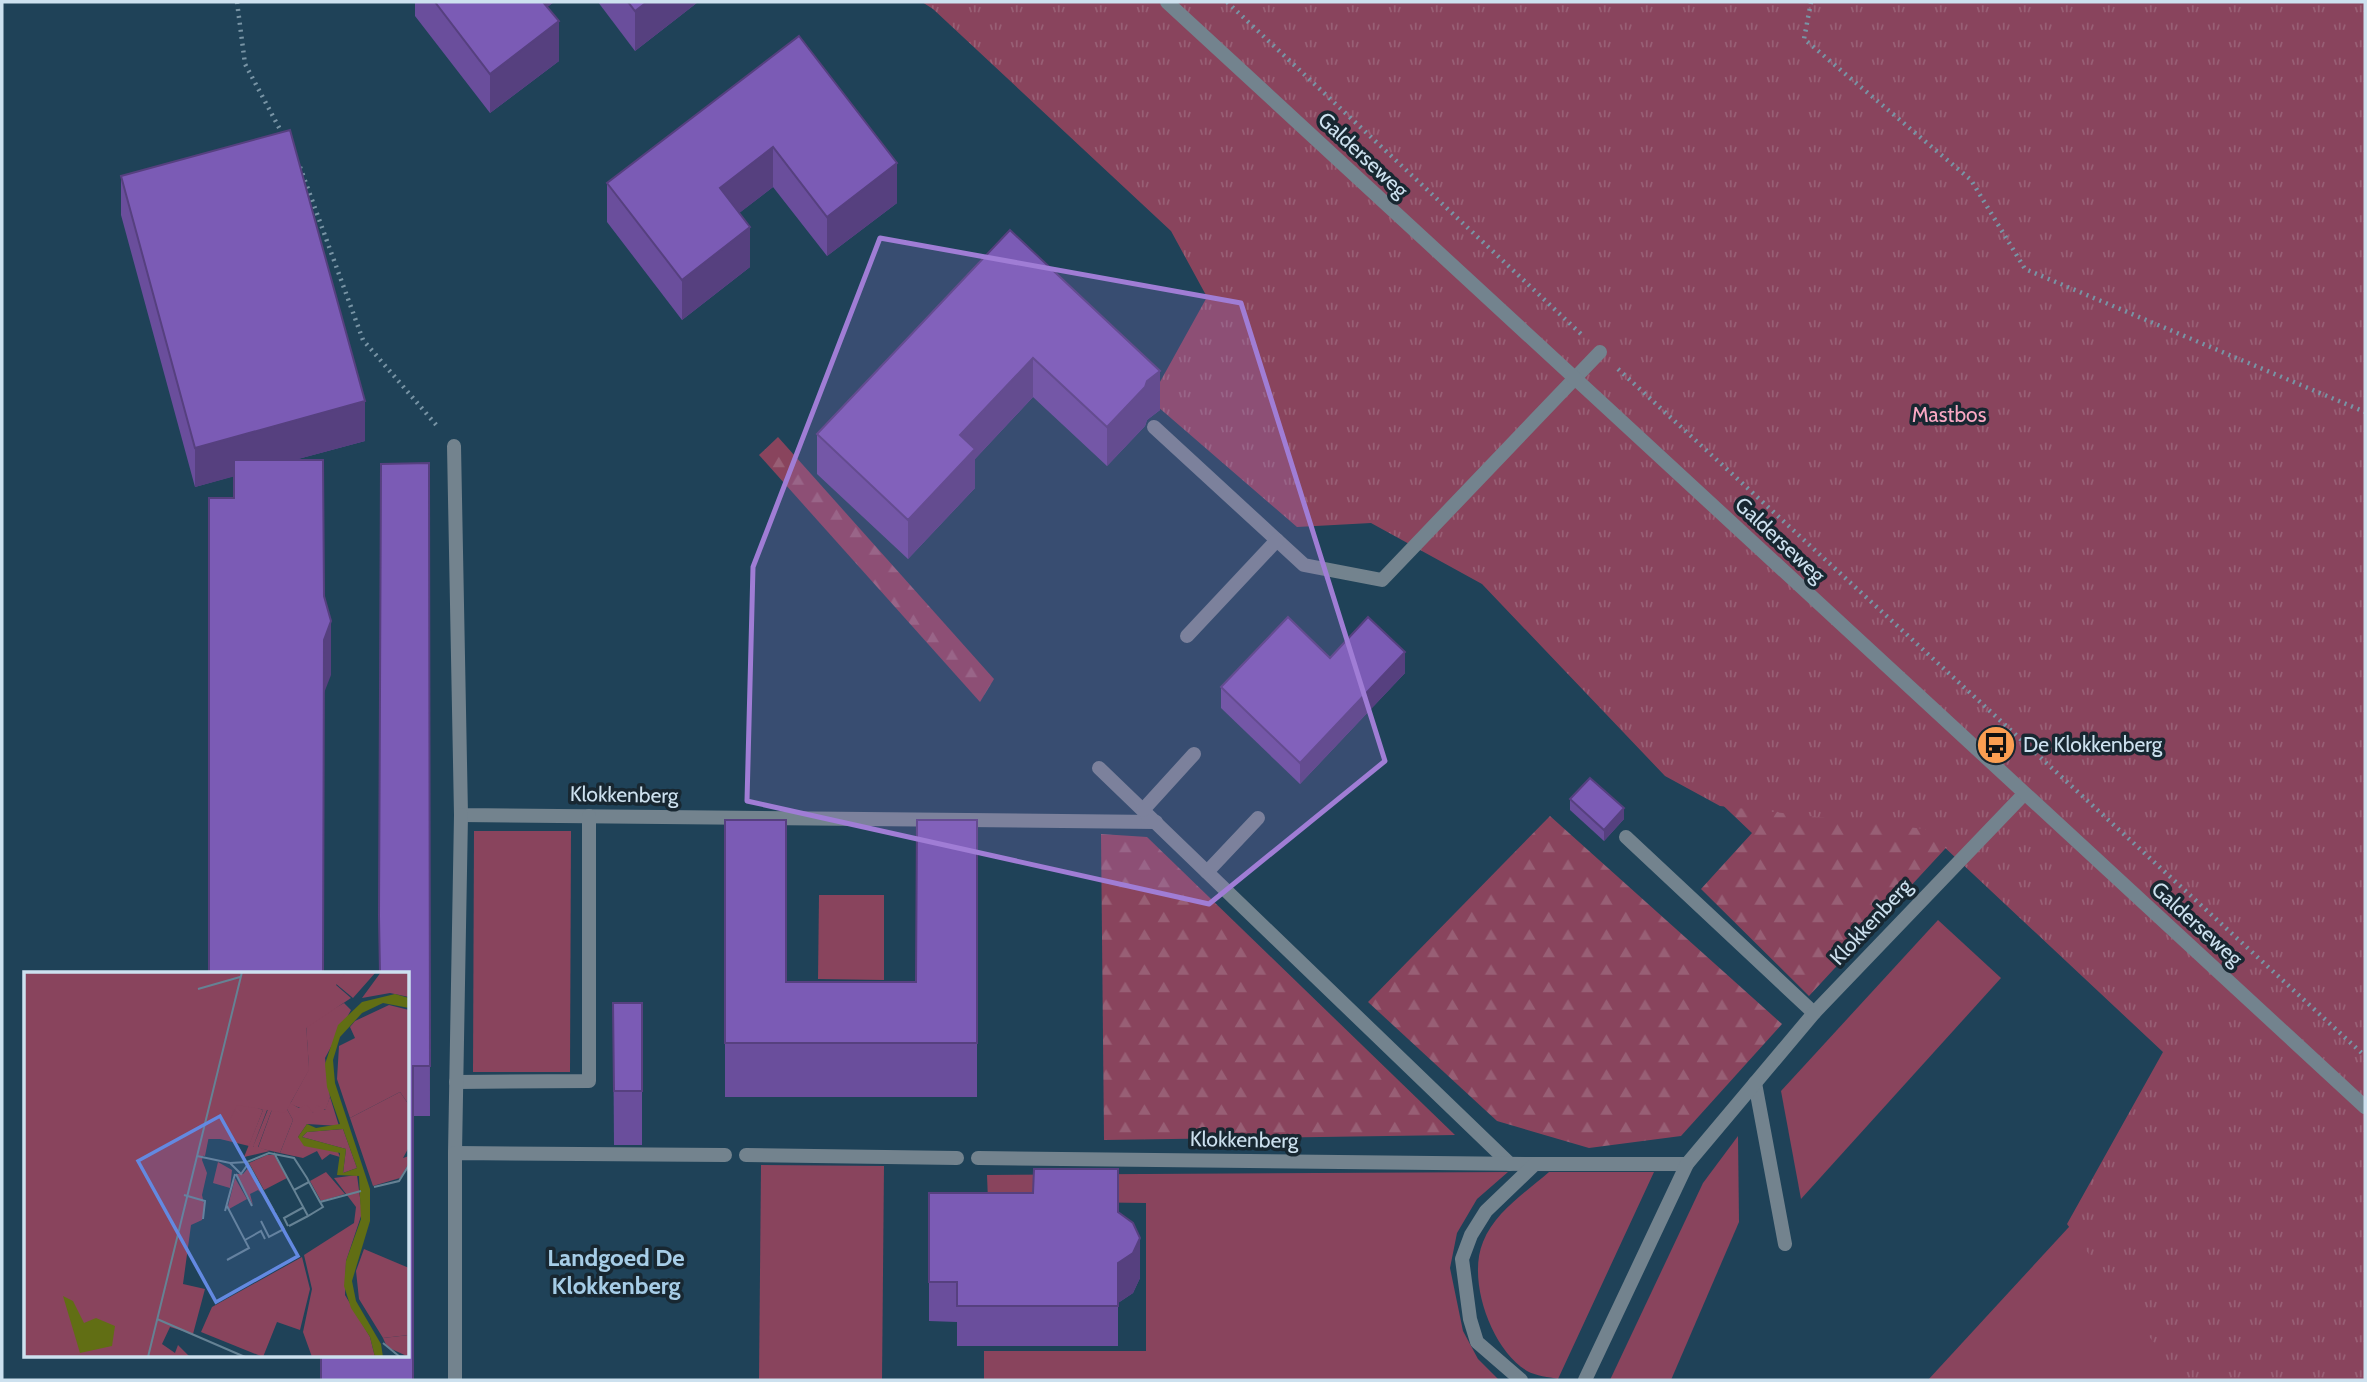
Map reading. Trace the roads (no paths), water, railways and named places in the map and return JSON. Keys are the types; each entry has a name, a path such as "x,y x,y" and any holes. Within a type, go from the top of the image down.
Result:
{"street":[{"name":"Galderseweg","path":"1167,2 2365,1107"},
{"path":"1154,427 1304,565 1381,580 1600,352"},
{"path":"454,446 461,815 455,1153 455,1380"},
{"path":"1187,636 1276,540"},
{"path":"1143,810 1194,754"},
{"path":"1099,768 1510,1164"},
{"name":"Klokkenberg","path":"1585,1380 1687,1164 1814,1013 2024,794"},
{"name":"Klokkenberg","path":"461,815 1156,822"},
{"path":"456,1082 589,1081 589,816"},
{"path":"1207,872 1258,818"},
{"path":"1626,837 1814,1013"},
{"path":"1755,1083 1785,1244"},
{"path":"455,1153 725,1155"},
{"path":"746,1155 957,1158"},
{"name":"Klokkenberg","path":"978,1158 1687,1164"},
{"path":"1521,1380 1477,1342 1470,1319 1462,1259 1471,1235 1486,1211 1535,1164"}],"place":[{"name":"De Klokkenberg","path":"1996,745"}],"district":[{"name":"Landgoed De Klokkenberg","path":"616,1272"}],"park label":[{"name":"Mastbos","path":"1949,415"}]}
